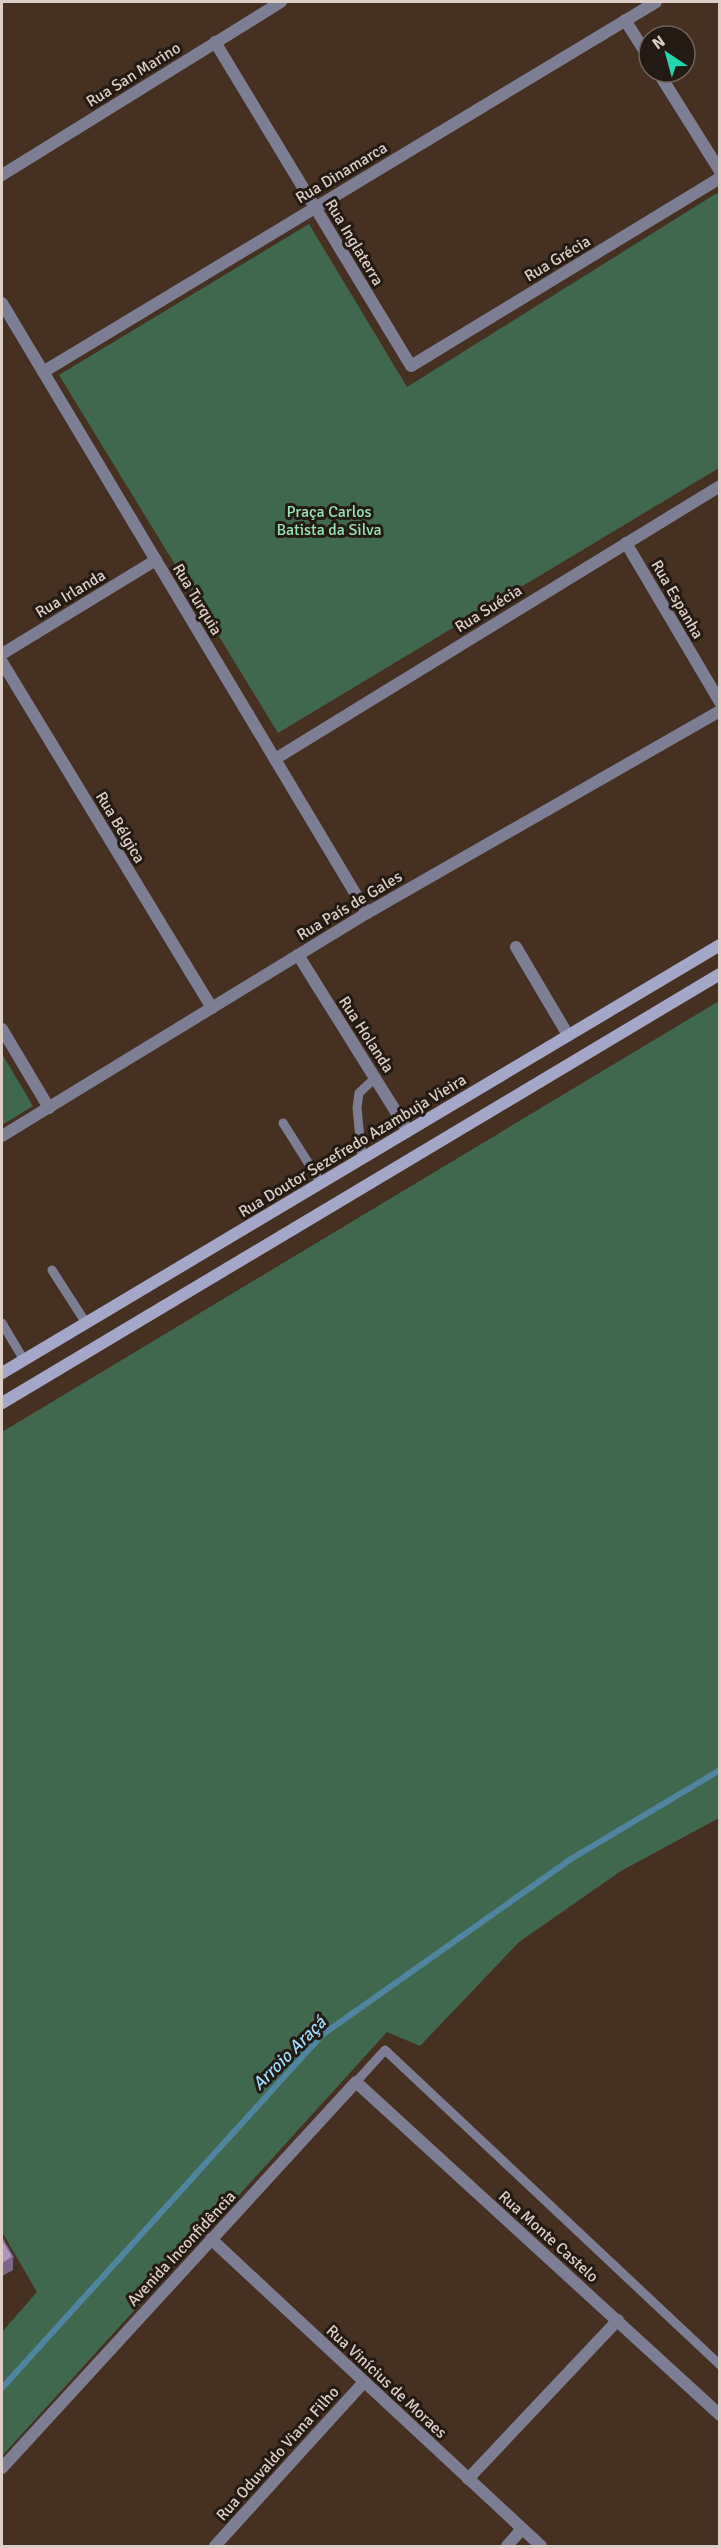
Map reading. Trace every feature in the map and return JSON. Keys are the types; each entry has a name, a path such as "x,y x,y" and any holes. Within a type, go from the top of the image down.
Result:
{"main road":[{"name":"Rua Doutor Sezefredo Azambuja Vieira","path":"2,1373 720,945"},
{"path":"2,1403 720,974"}],"street":[{"name":"Rua San Marino","path":"2,175 281,2"},
{"name":"Rua Dinamarca","path":"43,372 656,2"},
{"path":"625,20 637,39"},
{"name":"Rua Inglaterra","path":"215,42 411,366"},
{"path":"666,84 720,171"},
{"name":"Rua Grécia","path":"411,366 720,178"},
{"name":"Rua Turquia","path":"2,303 367,913"},
{"name":"Rua Suécia","path":"275,759 720,486"},
{"name":"Rua Espanha","path":"626,543 720,702"},
{"name":"Rua Irlanda","path":"2,654 156,560"},
{"name":"Rua Bélgica","path":"2,662 212,1008"},
{"name":"Rua País de Gales","path":"2,1137 367,913 720,711"},
{"path":"516,947 568,1035"},
{"name":"Rua Holanda","path":"298,955 408,1131"},
{"path":"2,1029 49,1108"},
{"name":"Avenida Inconfidência","path":"2,2468 356,2082"},
{"name":"Rua Monte Castelo","path":"356,2082 720,2415"},
{"name":"Rua Vinícius de Moraes","path":"212,2239 541,2547"},
{"path":"468,2479 618,2320"},
{"name":"Rua Oduvaldo Viana Filho","path":"215,2547 364,2382"},
{"path":"507,2547 522,2529"}],"lane":[{"path":"362,1158 357,1108 359,1094 376,1077"},
{"path":"283,1123 321,1183"},
{"path":"52,1270 86,1323"},
{"path":"3,1328 24,1360"},
{"name":"Avenida Inconfidência","path":"356,2082 385,2050"},
{"name":"Rua Monte Castelo","path":"385,2050 720,2365"}],"green space":[{"name":"Praça Carlos Batista da Silva","path":"717,193 720,197 719,468 278,733 59,375 309,224 407,387"},
{"path":"719,1001 719,1818 621,1871 519,1942 420,2046 387,2032 2,2456 2,2332 37,2292 2,2232 2,1432"},
{"path":"2,1054 33,1106 2,1125"}],"building":[{"path":"2,2238 13,2257 2,2264"}],"waterway":[{"name":"Arroio Araçá","path":"2,2388 322,2035 571,1859 720,1770"}]}
